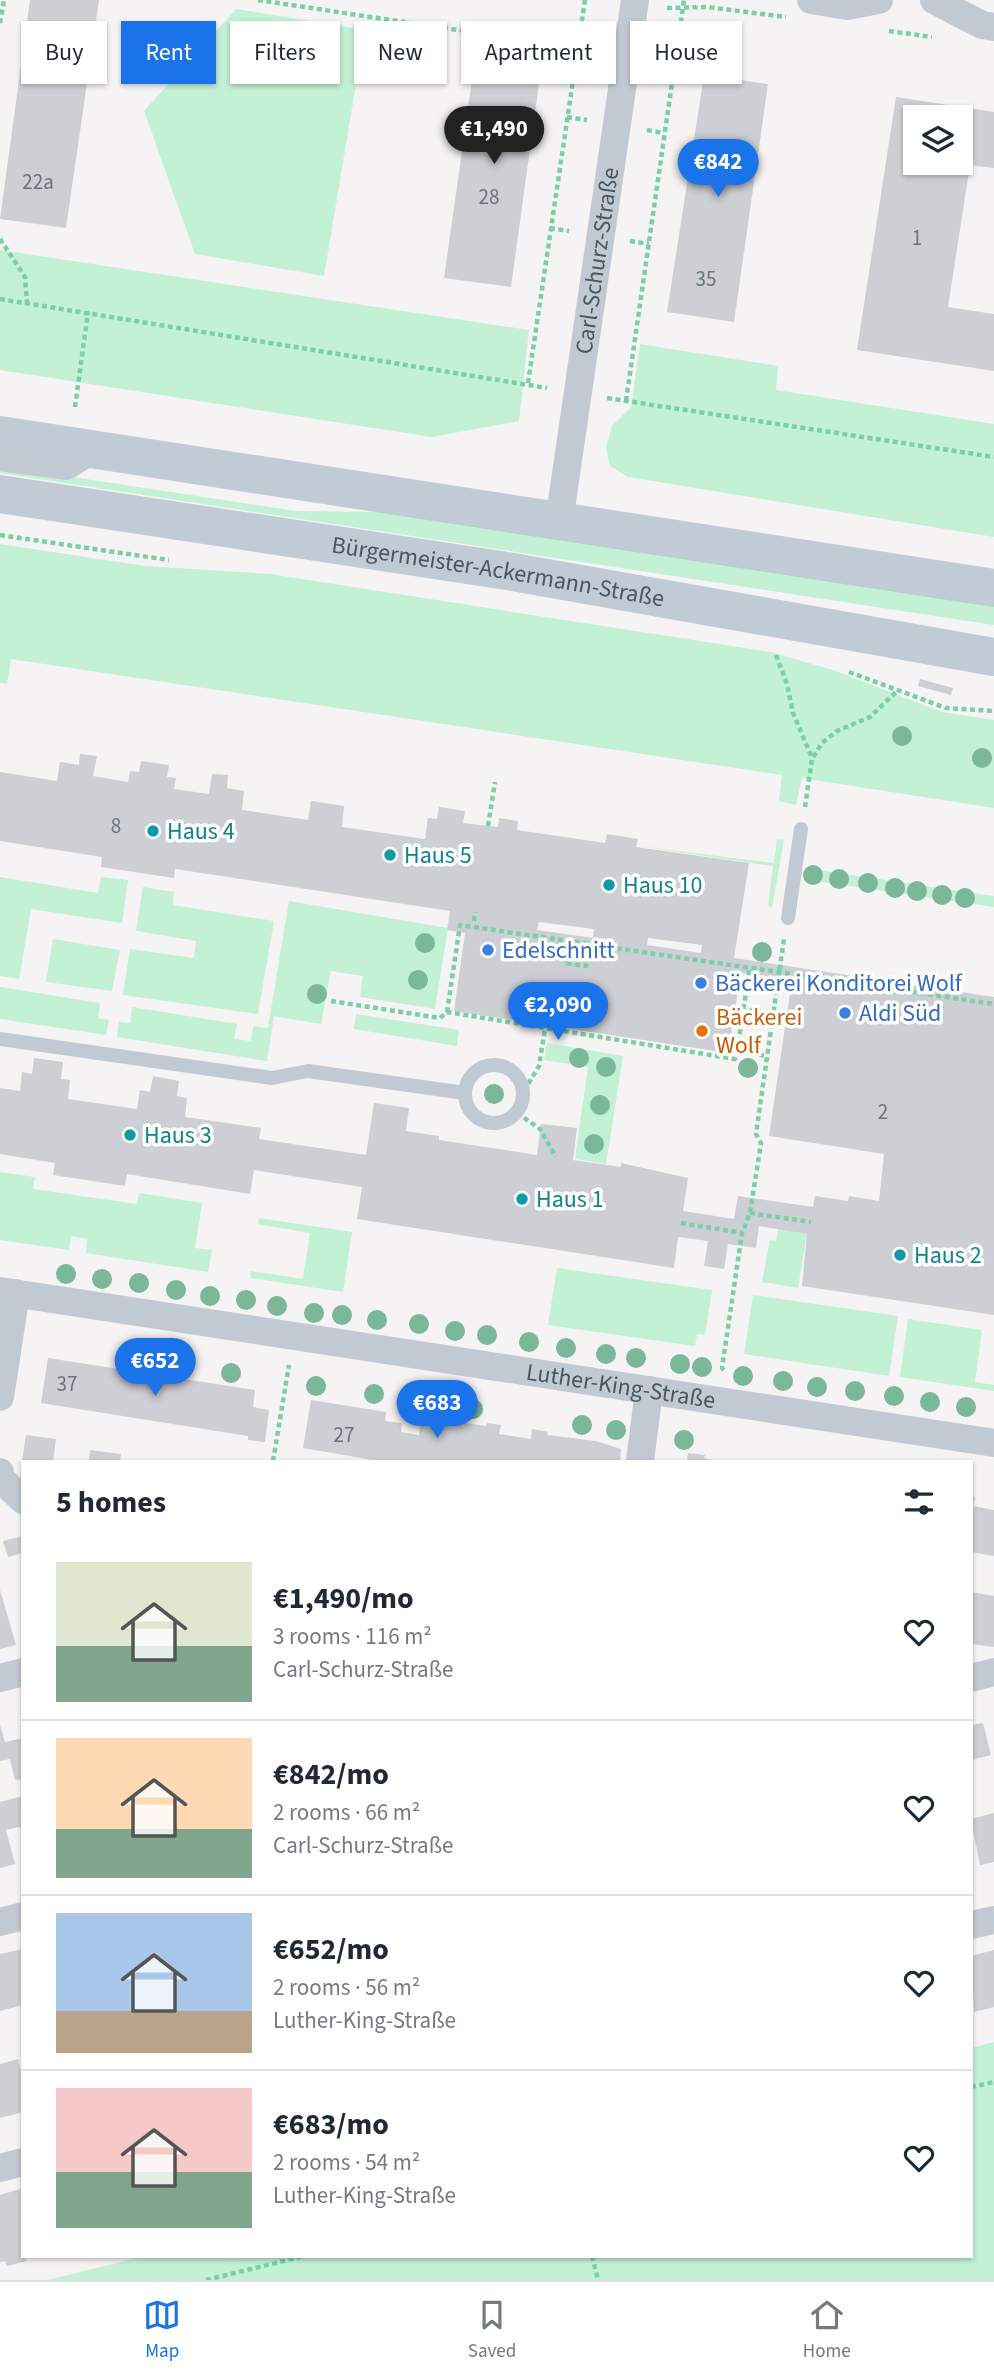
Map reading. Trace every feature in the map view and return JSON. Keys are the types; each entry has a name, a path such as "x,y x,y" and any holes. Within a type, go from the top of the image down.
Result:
{"main road":[{"path":"0,435 994,587"},
{"name":"Bürgermeister-Ackermann-Straße","path":"0,494 507,571 994,657"}],"street":[{"name":"Carl-Schurz-Straße","path":"559,522 635,0"},
{"path":"811,0 847,6 879,0"},
{"path":"933,0 982,26 994,27"},
{"path":"0,457 66,466 94,449"},
{"path":"0,1397 8,1292"},
{"name":"Luther-King-Straße","path":"8,1292 994,1443"},
{"path":"640,1460 649,1390"},
{"path":"0,1472 2,1479 21,1498"},
{"path":"973,1677 994,1672"},
{"path":"0,1678 21,1673"},
{"path":"0,1922 21,1917"},
{"path":"973,1925 994,1920"},
{"path":"0,2168 21,2163"}],"lane":[{"path":"788,918 801,829"},
{"path":"0,1039 272,1078 308,1071 465,1093"},
{"path":"488,1065 507,1068 521,1081 524,1091 517,1113 502,1122 484,1121 470,1110 465,1093 472,1075 488,1065"}],"path":[{"path":"0,23 4,0"},
{"path":"258,0 295,3 461,29"},
{"path":"582,21 585,0"},
{"path":"626,401 684,0"},
{"path":"528,384 573,84"},
{"path":"0,239 26,277 27,303"},
{"path":"0,299 577,394 994,457"},
{"path":"75,407 88,312"},
{"path":"772,647 787,684 793,713 812,759"},
{"path":"801,829 812,759 822,743 836,731 870,717 897,691"},
{"path":"488,826 495,782"},
{"path":"474,921 475,912"},
{"path":"725,1402 730,1376 722,1368 742,1233 750,1213 761,1143 755,1134 788,918"},
{"path":"331,1001 440,1018 447,1012 460,925 570,946 589,951 586,966 565,962 567,947 570,946"},
{"path":"570,946 750,967 994,1003"},
{"path":"569,959 570,946"},
{"path":"447,1012 735,1059 750,967"},
{"path":"524,1091 538,1066 545,1029"},
{"path":"737,1051 766,1056"},
{"path":"517,1113 541,1129 556,1157"},
{"path":"750,1213 811,1222"},
{"path":"681,1223 742,1233"},
{"path":"274,1460 293,1337"},
{"path":"973,2086 994,2081"},
{"path":"206,2280 296,2258"},
{"path":"592,2258 598,2280"}],"green space":[{"path":"236,9 310,21 230,21 230,84 340,84 340,26 354,28 356,84 324,276 195,254 144,111 168,84 216,84 216,31"},
{"path":"0,250 529,330 519,421 432,437 0,370"},
{"path":"640,344 778,366 776,390 994,424 994,537 628,477 610,466 606,447 612,426 631,407"},
{"path":"0,466 296,511 382,512 994,605 994,625 0,473"},
{"path":"0,544 145,566 270,574 770,652 833,670 942,712 994,720 994,808 802,778 796,805 779,801 782,775 11,659 7,684 0,683"},
{"path":"777,839 784,840 772,907 768,906 773,866 637,846 774,863"},
{"path":"811,869 994,896 994,907 809,880"},
{"path":"0,877 98,893 101,877 128,880 122,923 31,909 19,979 0,976"},
{"path":"143,887 174,892 173,905 274,921 258,1014 123,995 130,949 194,958 196,941 136,931"},
{"path":"289,901 448,928 435,1009 360,997 363,976 331,971 321,1024 274,1016 267,1061 117,1037 119,1022 130,1023 132,1007 237,1024 234,1039 251,1041 253,1026 268,1028"},
{"path":"53,939 120,950 112,991 46,982"},
{"path":"0,987 100,1003 98,1018 109,1020 106,1035 0,1019"},
{"path":"356,1014 459,1030 457,1046 354,1029"},
{"path":"547,1043 623,1056 606,1164 575,1159 588,1067 544,1060"},
{"path":"0,1172 35,1177 33,1189 137,1204 139,1193 202,1203 195,1248 212,1250 208,1272 86,1253 87,1239 71,1236 69,1250 0,1240"},
{"path":"259,1218 352,1232 343,1292 250,1278 251,1271 303,1279 310,1233 258,1224"},
{"path":"778,1229 807,1234 798,1288 762,1282 770,1240 776,1241"},
{"path":"557,1268 712,1290 705,1335 697,1334 695,1346 548,1325"},
{"path":"753,1295 898,1316 889,1376 744,1354"},
{"path":"908,1319 982,1330 975,1382 994,1385 994,1391 900,1377"},
{"path":"994,2042 994,2280 48,2280 137,2258 973,2258 973,2047"}],"building":[{"path":"30,0 99,0 96,21 27,21"},
{"path":"21,66 21,84 87,84 66,228 0,219"},
{"path":"742,80 768,84 734,322 667,312 703,84 742,84"},
{"path":"471,84 539,84 511,287 444,278"},
{"path":"896,97 948,105 903,105 903,175 968,175 948,307 994,314 994,371 857,350"},
{"path":"973,109 994,112 994,168 973,165"},
{"path":"920,679 953,688 951,695 918,686"},
{"path":"80,754 97,756 93,776 128,782 130,771 139,772 141,761 169,765 167,777 176,778 174,789 209,794 212,774 228,775 227,788 244,791 242,810 308,820 311,801 344,806 342,827 425,839 428,818 437,819 439,807 465,811 463,823 498,827 499,818 518,821 517,830 605,843 607,834 638,839 636,847 749,863 734,958 994,997 994,1315 802,1286 807,1234 759,1226 756,1248 728,1244 724,1269 704,1266 708,1241 678,1237 674,1268 357,1219 362,1187 254,1170 250,1194 127,1174 125,1186 53,1175 55,1163 0,1154 0,1088 20,1091 22,1072 32,1074 34,1058 63,1062 61,1079 70,1080 68,1099 137,1109 140,1090 150,1092 153,1076 179,1081 177,1096 187,1098 185,1117 261,1128 259,1139 366,1155 374,1103 409,1108 406,1131 439,1136 439,1140 537,1155 541,1124 577,1128 573,1160 621,1167 621,1163 688,1178 683,1211 734,1219 738,1196 813,1207 815,1196 848,1201 849,1196 879,1201 884,1154 769,1136 792,980 741,973 728,1053 454,1011 465,933 447,930 450,911 175,869 174,878 101,867 102,857 0,841 0,772 57,781 60,762 79,765","holes":["539,922 594,929 593,938 537,930","648,938 702,945 701,953 647,945"]},
{"path":"48,1358 255,1390 253,1407 269,1410 265,1442 248,1440 248,1436 41,1403"},
{"path":"311,1400 386,1412 385,1421 402,1423 401,1432 419,1435 421,1416 486,1426 487,1423 501,1425 499,1434 531,1439 532,1429 548,1432 547,1435 596,1441 621,1449 620,1460 373,1460 303,1448"},
{"path":"26,1435 56,1439 53,1460 22,1460"},
{"path":"90,1450 121,1454 120,1460 89,1460"},
{"path":"688,1453 705,1455 704,1458 711,1460 687,1460"},
{"path":"973,1506 994,1510 994,1556 973,1552"},
{"path":"21,1536 21,1554 8,1557 3,1541"},
{"path":"0,1590 16,1645 0,1649"},
{"path":"973,1592 994,1596 994,1647 973,1644"},
{"path":"983,1723 991,1755 973,1760 973,1725"},
{"path":"0,1725 5,1742 21,1738 21,1779 15,1780 10,1759 0,1761"},
{"path":"21,1797 21,1826 6,1830 15,1864 0,1868 0,1802"},
{"path":"994,1813 994,1862 980,1865 973,1818"},
{"path":"21,1949 21,2006 0,2011 0,1954"},
{"path":"994,1950 994,2007 974,2012 973,1993 973,1955"},
{"path":"18,2059 21,2072 21,2113 0,2118 0,2064"},
{"path":"21,2189 21,2258 27,2261 7,2266 5,2261 0,2262 0,2195"}],"place":[{"name":"Haus 4","path":"153,831"},
{"name":"Haus 5","path":"390,855"},
{"name":"Haus 10","path":"609,885"},
{"name":"Edelschnitt","path":"488,950"},
{"name":"Bäckerei Konditorei Wolf","path":"701,983"},
{"name":"Aldi Süd","path":"845,1013"},
{"name":"Bäckerei Wolf","path":"702,1031"},
{"name":"Haus 3","path":"130,1135"},
{"name":"Haus 1","path":"522,1199"},
{"name":"Haus 2","path":"900,1255"}]}
